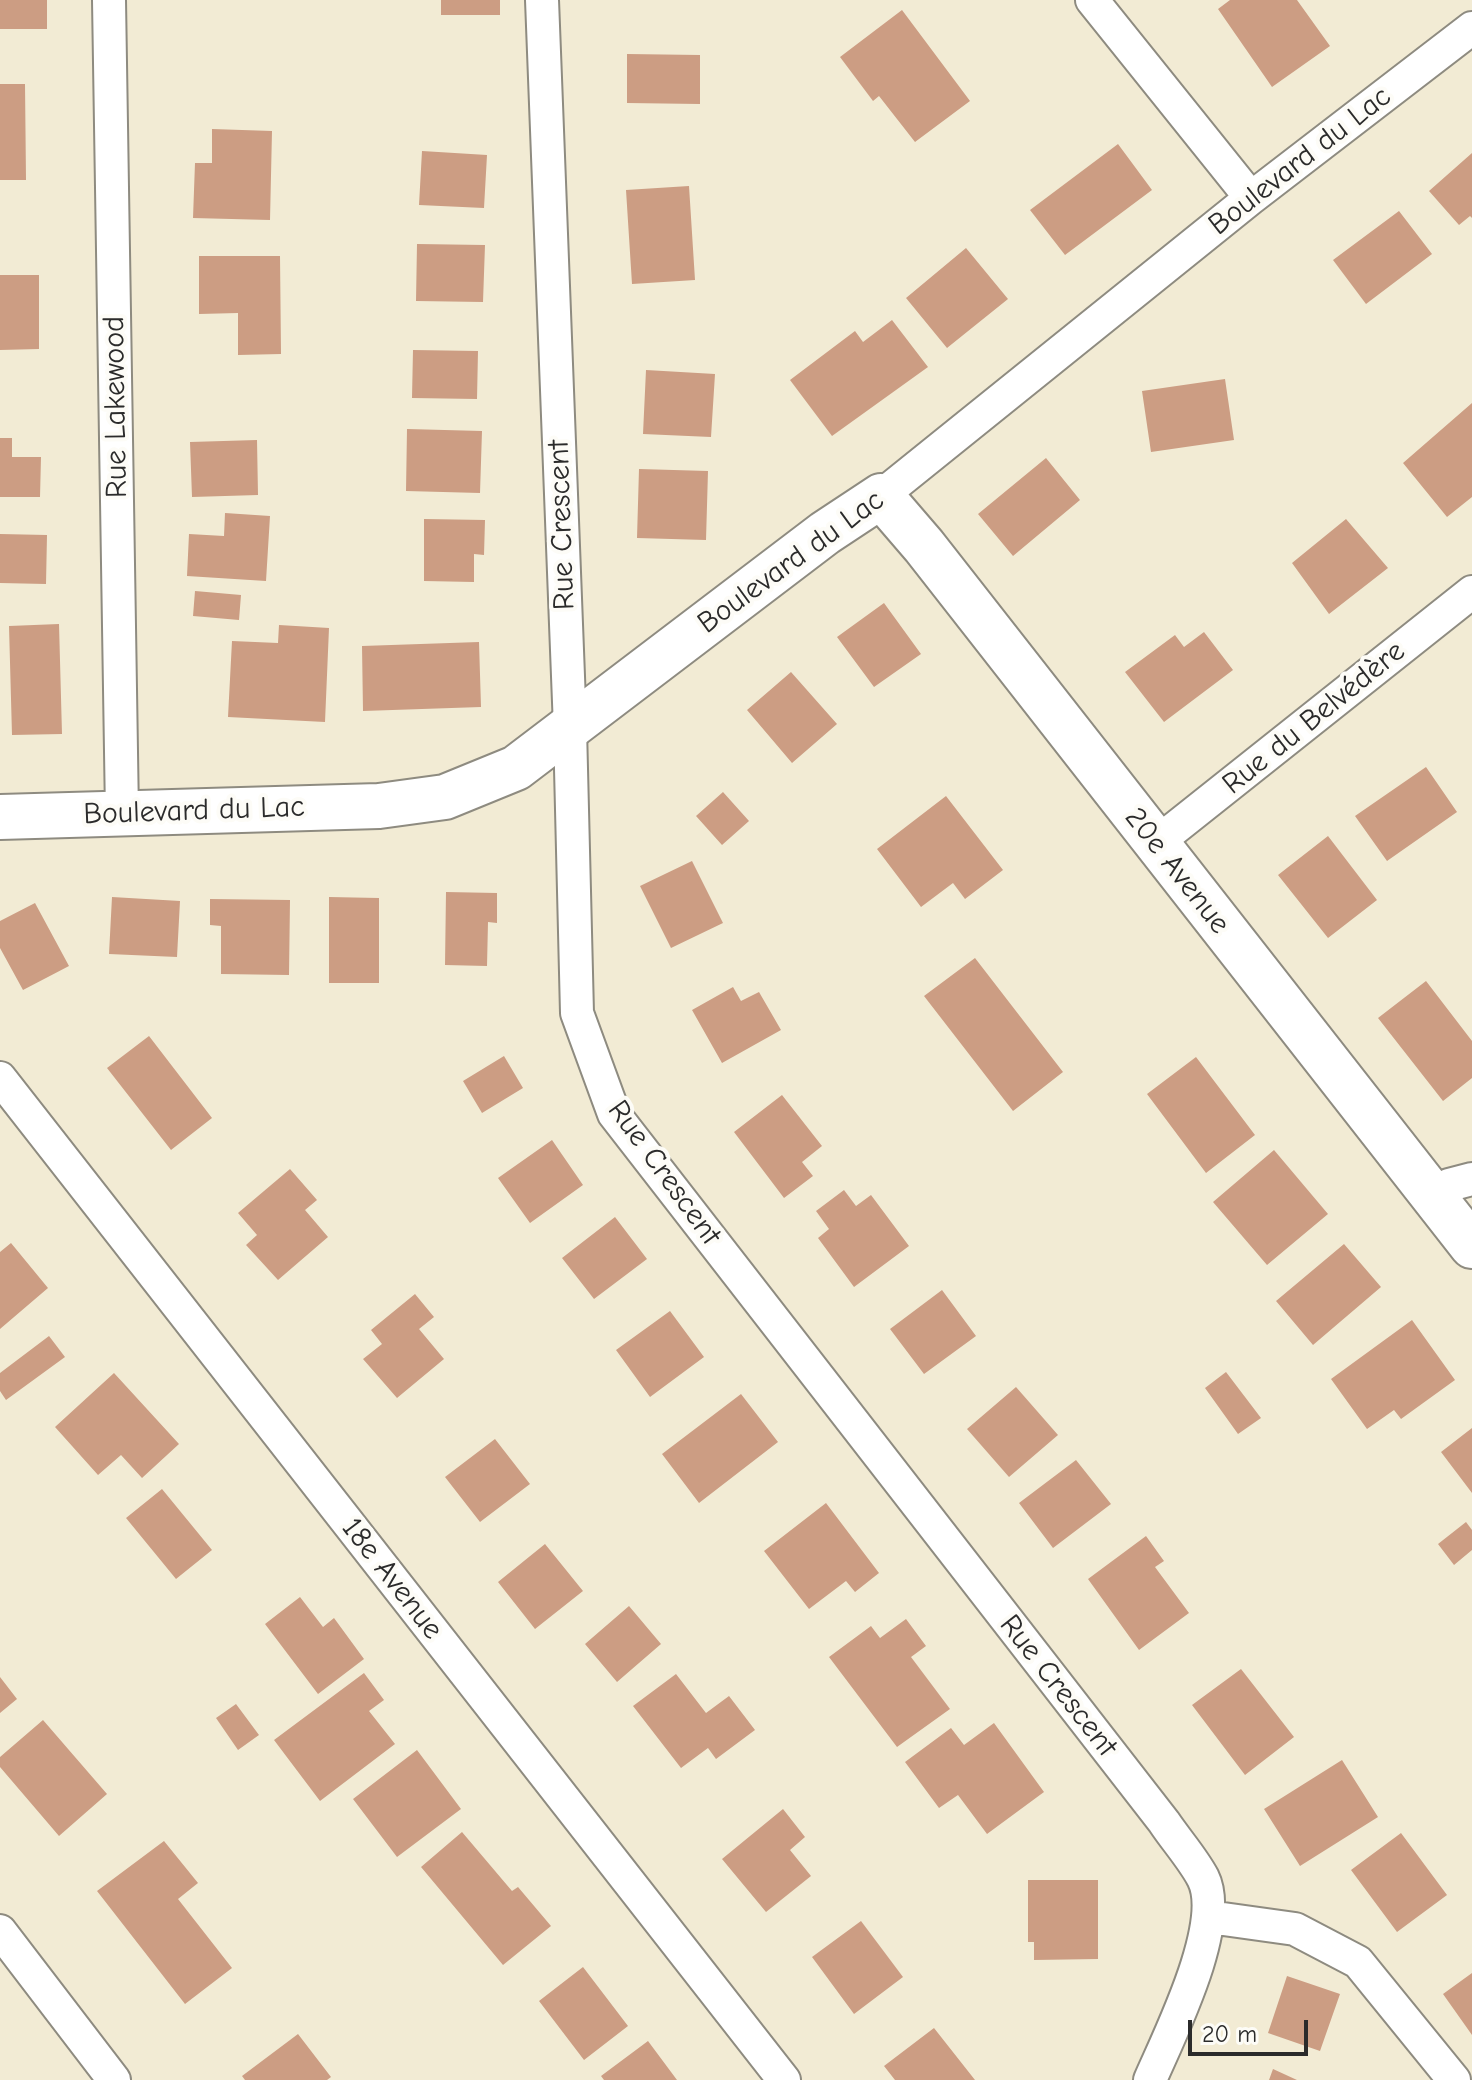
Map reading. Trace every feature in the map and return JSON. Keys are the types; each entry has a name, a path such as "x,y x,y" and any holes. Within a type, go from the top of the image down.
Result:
{"street":[{"name":"Rue Lakewood","path":"109,0 122,813"},
{"name":"Rue Crescent","path":"542,0 570,728 577,1013 614,1114 1164,1822 1205,1881 1209,1917 1193,1980 1150,2080"},
{"path":"1092,0 1251,198"},
{"name":"Boulevard du Lac","path":"0,817 379,806 445,797 516,768 802,551 881,496 1251,198 1472,28"},
{"name":"20e Avenue","path":"881,496 924,546 1413,1173 1453,1186 1472,1246"},
{"name":"Rue du Belvédère","path":"1155,844 1472,592"},
{"name":"18e Avenue","path":"0,1078 784,2080"},
{"path":"1209,1917 1295,1929 1358,1962 1454,2080"},
{"path":"0,1931 114,2080"}],"building":[{"path":"0,0 47,0 47,29 0,29"},
{"path":"441,0 500,0 500,15 441,15"},
{"path":"1230,0 1297,0 1330,46 1272,87 1218,9"},
{"path":"902,10 970,101 915,142 879,96 873,101 840,57"},
{"path":"627,54 700,55 700,104 627,103"},
{"path":"0,84 25,84 26,180 0,180"},
{"path":"212,129 272,131 270,220 193,218 195,163 212,163"},
{"path":"1118,144 1152,190 1065,255 1030,210"},
{"path":"422,151 487,155 484,208 419,205"},
{"path":"1472,153 1472,218 1470,216 1459,225 1429,191"},
{"path":"689,186 695,280 632,284 626,190"},
{"path":"1399,211 1432,254 1366,304 1333,260"},
{"path":"417,244 485,245 483,302 416,301"},
{"path":"966,248 1008,299 947,348 906,298"},
{"path":"199,256 280,256 281,354 238,355 238,313 199,314"},
{"path":"0,275 39,275 39,349 0,350"},
{"path":"892,320 928,367 832,436 790,380 855,331 863,342"},
{"path":"413,350 478,351 477,399 412,398"},
{"path":"646,370 715,374 711,437 643,434"},
{"path":"1225,379 1234,440 1151,452 1142,391"},
{"path":"1472,403 1472,497 1447,517 1403,463"},
{"path":"407,429 482,431 480,493 406,491"},
{"path":"0,438 12,438 12,457 41,457 40,497 0,497"},
{"path":"257,440 258,495 192,497 190,442"},
{"path":"1046,458 1080,500 1013,556 978,514"},
{"path":"639,469 708,471 706,540 637,538"},
{"path":"225,513 270,516 266,581 187,576 189,534 224,536"},
{"path":"424,519 485,520 484,555 474,554 474,582 424,581"},
{"path":"1346,519 1388,568 1329,614 1292,563"},
{"path":"0,534 47,535 46,584 0,583"},
{"path":"195,591 241,595 239,620 193,616"},
{"path":"884,603 921,654 874,687 837,637"},
{"path":"59,624 62,734 12,735 9,626"},
{"path":"279,625 329,628 325,722 228,717 232,641 278,643"},
{"path":"1204,632 1233,670 1164,722 1125,672 1175,635 1184,647"},
{"path":"479,642 481,707 363,711 362,646"},
{"path":"791,672 837,724 792,763 747,710"},
{"path":"1426,767 1457,812 1387,861 1355,816"},
{"path":"723,792 749,821 722,845 696,816"},
{"path":"946,796 1003,870 965,899 953,883 921,907 877,849"},
{"path":"1328,836 1377,900 1328,938 1278,875"},
{"path":"692,861 723,923 671,948 640,886"},
{"path":"446,892 497,893 497,923 488,922 487,966 445,965"},
{"path":"112,897 180,901 177,957 109,954"},
{"path":"329,897 379,898 379,983 329,983"},
{"path":"210,899 290,900 289,975 221,974 221,926 210,925"},
{"path":"35,903 69,966 23,990 0,948 0,921"},
{"path":"975,958 1063,1072 1013,1111 924,996"},
{"path":"1426,981 1472,1041 1472,1078 1443,1101 1378,1018"},
{"path":"733,987 741,1001 759,992 781,1030 722,1063 692,1010"},
{"path":"149,1036 212,1118 171,1150 107,1068"},
{"path":"504,1056 523,1088 482,1113 463,1081"},
{"path":"1196,1057 1255,1135 1206,1173 1147,1094"},
{"path":"782,1095 822,1146 802,1162 813,1176 784,1198 734,1132"},
{"path":"552,1140 583,1185 530,1223 498,1178"},
{"path":"1274,1150 1328,1214 1267,1265 1213,1202"},
{"path":"290,1169 317,1200 305,1210 328,1237 278,1280 246,1245 257,1235 238,1213"},
{"path":"844,1190 856,1206 871,1195 909,1246 854,1287 818,1238 829,1229 816,1211"},
{"path":"615,1217 647,1259 594,1299 562,1258"},
{"path":"11,1243 48,1288 0,1329 0,1252"},
{"path":"1344,1244 1381,1287 1313,1345 1276,1301"},
{"path":"942,1290 976,1336 924,1374 890,1329"},
{"path":"415,1294 434,1317 419,1329 444,1359 397,1398 363,1359 382,1344 371,1330"},
{"path":"670,1311 704,1357 650,1397 616,1350"},
{"path":"1412,1320 1455,1380 1401,1419 1394,1410 1367,1429 1331,1379"},
{"path":"49,1336 65,1357 6,1400 0,1391 0,1373"},
{"path":"1226,1372 1261,1418 1238,1434 1205,1388"},
{"path":"114,1373 179,1444 142,1478 121,1455 98,1475 55,1427"},
{"path":"1016,1387 1058,1435 1009,1477 967,1429"},
{"path":"741,1394 778,1442 699,1503 662,1454"},
{"path":"1472,1428 1472,1493 1441,1452"},
{"path":"495,1439 530,1484 480,1522 445,1477"},
{"path":"1076,1460 1111,1504 1053,1548 1019,1503"},
{"path":"162,1489 212,1550 176,1579 126,1518"},
{"path":"826,1503 879,1573 855,1592 846,1581 809,1609 764,1551"},
{"path":"1466,1522 1472,1530 1472,1550 1454,1565 1438,1544"},
{"path":"1146,1536 1164,1561 1155,1567 1189,1613 1139,1650 1088,1579"},
{"path":"545,1544 583,1591 535,1629 498,1582"},
{"path":"300,1597 323,1627 334,1618 364,1659 318,1694 265,1624"},
{"path":"629,1606 661,1644 617,1682 585,1644"},
{"path":"906,1619 926,1646 911,1657 950,1709 897,1747 829,1657 871,1626 880,1638"},
{"path":"1241,1669 1294,1737 1245,1775 1192,1705"},
{"path":"364,1673 384,1700 369,1711 395,1744 320,1801 274,1740"},
{"path":"676,1674 706,1713 729,1696 755,1730 716,1759 708,1748 681,1768 633,1706"},
{"path":"0,1677 17,1699 0,1713"},
{"path":"236,1704 259,1735 238,1750 216,1718"},
{"path":"43,1720 107,1794 59,1836 0,1767 0,1757"},
{"path":"994,1723 1044,1792 987,1834 958,1795 939,1808 905,1762 951,1728 964,1745"},
{"path":"417,1750 461,1809 397,1857 353,1799"},
{"path":"1342,1760 1378,1817 1300,1866 1264,1809"},
{"path":"783,1809 805,1837 790,1850 811,1876 766,1912 722,1859"},
{"path":"462,1832 512,1891 518,1887 551,1926 503,1965 421,1867"},
{"path":"1401,1833 1447,1895 1397,1932 1351,1870"},
{"path":"164,1841 198,1883 178,1899 232,1968 185,2004 97,1891"},
{"path":"1028,1880 1098,1880 1098,1959 1034,1960 1034,1942 1028,1942"},
{"path":"861,1921 903,1977 854,2014 812,1957"},
{"path":"583,1967 628,2026 584,2060 539,2001"},
{"path":"1472,1973 1472,2035 1443,1994"},
{"path":"1287,1976 1340,1994 1320,2051 1268,2033"},
{"path":"934,2028 975,2080 895,2080 884,2066"},
{"path":"298,2034 331,2077 327,2080 245,2080 242,2076"},
{"path":"648,2041 677,2080 604,2080 601,2076"},
{"path":"1273,2069 1297,2080 1269,2080"}]}
